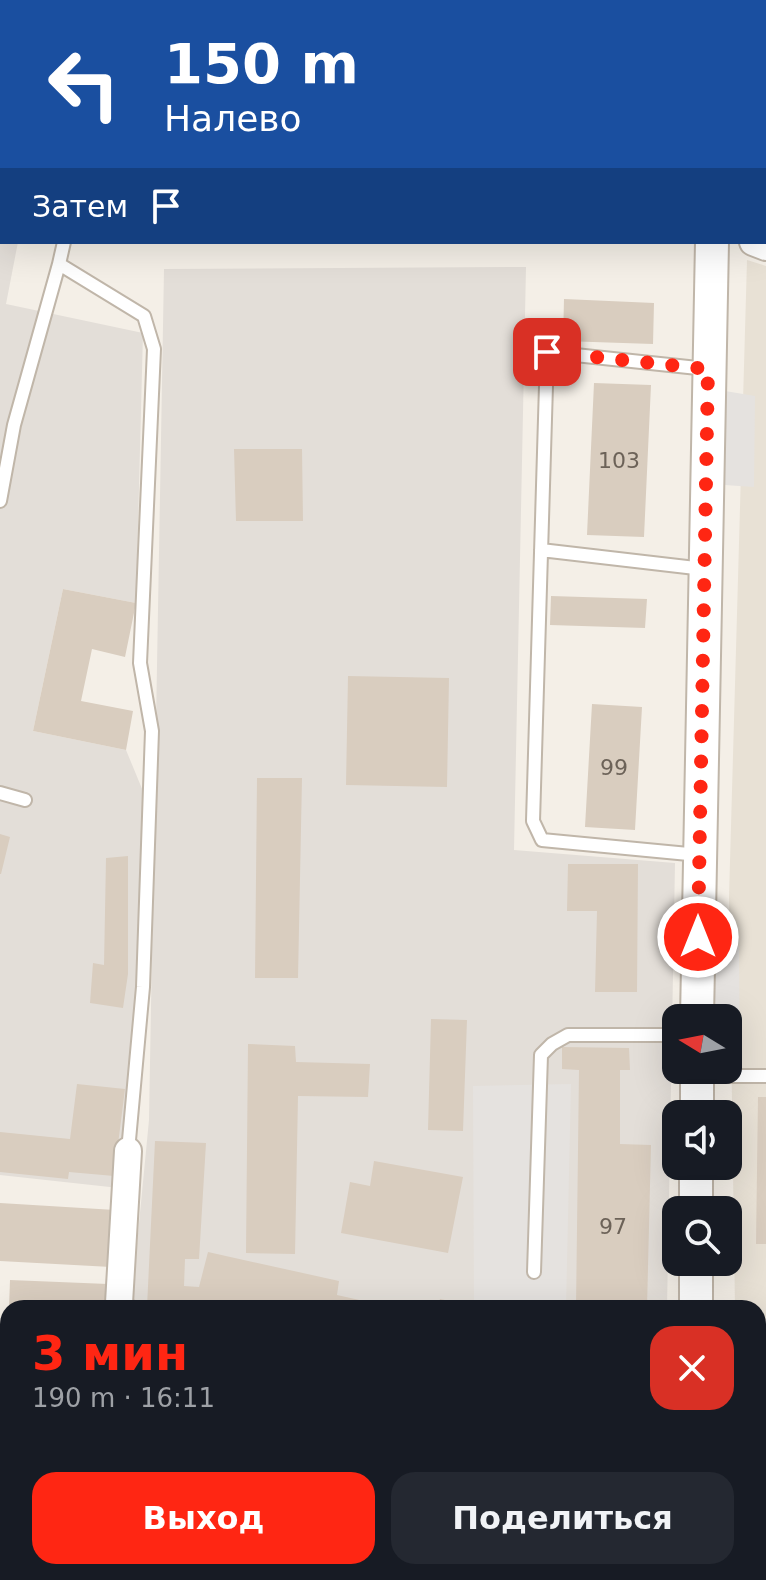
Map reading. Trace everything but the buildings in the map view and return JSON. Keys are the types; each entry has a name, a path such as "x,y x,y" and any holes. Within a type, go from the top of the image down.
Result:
{"street":[{"path":"697,1004 712,244"},
{"path":"119,1300 128,1151"},
{"path":"696,1276 696,1300"}],"lane":[{"path":"0,501 14,425 64,244"},
{"path":"59,264 144,316 154,349 140,663 152,731 143,987 128,1151"},
{"path":"699,855 542,840 533,821 547,352 708,369"},
{"path":"541,550 704,569"},
{"path":"0,793 25,800"},
{"path":"534,1272 541,1055 568,1035 662,1035"},
{"path":"742,1075 766,1076"}],"shaded area":[{"path":"0,244 18,244 6,304 143,333 136,603 63,589 33,731 126,750 145,796 139,982 119,1188 0,1175"},
{"path":"747,260 766,266 766,1300 735,1300 735,1276 742,1276 742,1196 733,1196 733,1180 742,1180 742,1100 732,1100 732,1084 742,1084 742,1004 731,1004 729,897"},
{"path":"526,267 514,850 675,863 672,1004 662,1004 662,1084 671,1084 671,1100 662,1100 662,1180 669,1180 669,1196 662,1196 662,1276 668,1276 667,1300 132,1300 149,1120 164,269"},
{"path":"713,389 755,396 754,487 710,484"},
{"path":"703,946 739,947 739,1004 702,1004"},
{"path":"571,1084 566,1300 474,1300 473,1086"}],"route":[{"path":"547,352 708,369 698,937"}]}
